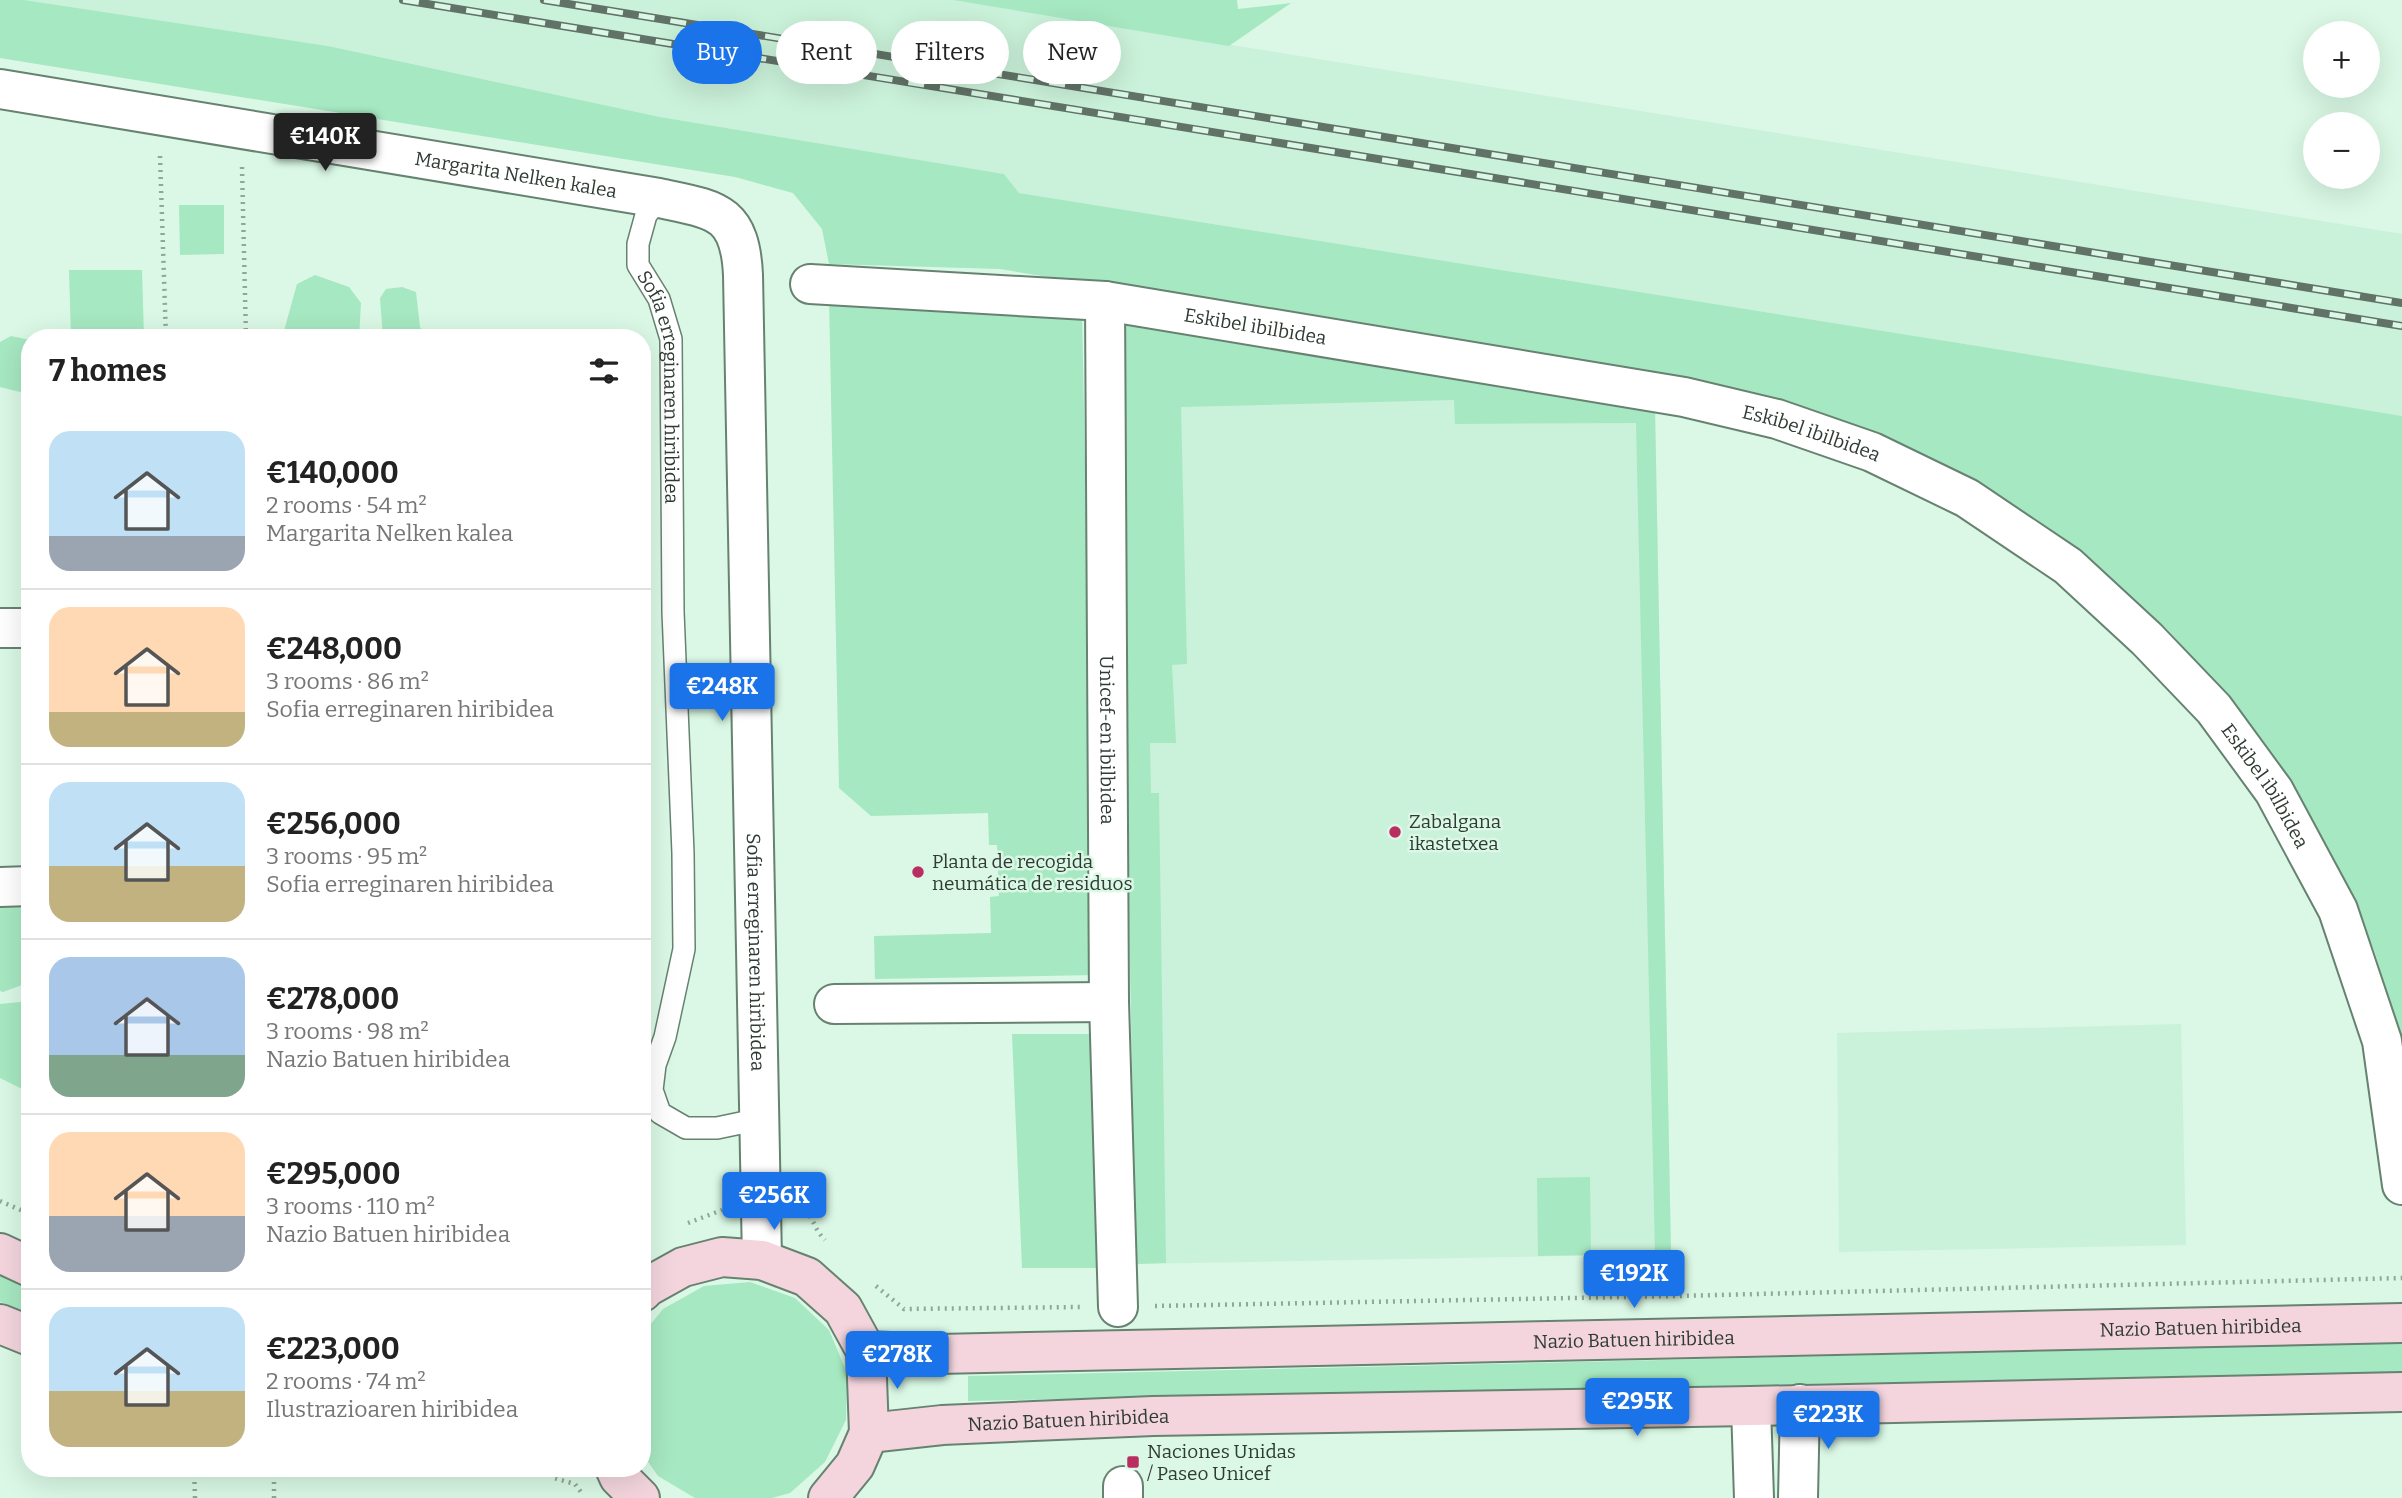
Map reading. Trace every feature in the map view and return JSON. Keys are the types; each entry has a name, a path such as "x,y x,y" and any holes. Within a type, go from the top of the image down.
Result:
{"main road":[{"path":"0,1253 21,1263"},
{"path":"651,1286 683,1266 722,1257 762,1260 807,1277 843,1309 866,1351 869,1433 855,1465 828,1498"},
{"name":"Nazio Batuen hiribidea","path":"866,1351 939,1354 2402,1323"},
{"path":"0,1324 21,1332"},
{"name":"Nazio Batuen hiribidea","path":"869,1433 942,1425 1153,1416 2402,1392"},
{"path":"619,1477 640,1498"}],"street":[{"name":"Margarita Nelken kalea","path":"0,89 659,198"},
{"name":"Sofia erreginaren hiribidea","path":"659,198 717,212 734,229 742,254 762,1260"},
{"name":"Eskibel ibilbidea","path":"810,284 1105,301 1684,397 1777,419 1872,452 1967,498 2068,566 2147,639 2214,709 2274,791 2338,910 2382,1041 2402,1185"},
{"name":"Unicef-en ibilbidea","path":"1105,301 1109,1002 1118,1307"},
{"path":"0,628 21,628"},
{"path":"0,887 21,886"},
{"path":"834,1004 1109,1002"},
{"path":"1798,1498 1800,1404"},
{"path":"1751,1406 1754,1498"}],"lane":[{"name":"Sofia erreginaren hiribidea","path":"659,198 646,215 638,244 638,265 659,299 671,339 673,612 683,853 684,948 665,1037 655,1065 652,1090 660,1113 686,1128 717,1128 760,1119"}],"path":[{"path":"159,151 166,329"},
{"path":"242,164 246,329"},
{"path":"0,1201 21,1210"},
{"path":"677,1227 720,1210 797,1205 809,1213 816,1231 832,1246"},
{"path":"874,1283 904,1309 1663,1296 2402,1278"},
{"path":"194,1477 195,1498"},
{"path":"274,1477 274,1498"},
{"path":"553,1477 575,1484 586,1498"}],"shaded area":[{"path":"24,0 953,0 1083,21 1023,21 1023,84 1121,84 1121,27 2402,234 2402,416 1019,193 1004,174 660,117 328,46"},
{"name":"Zabalgana ikastetxea","path":"1117,317 1655,409 1671,1254 1136,1264"},
{"path":"2181,1024 2186,1245 1839,1252 1837,1033"}],"green space":[{"path":"0,0 24,0 328,46 660,117 1004,174 1019,193 2402,416 2402,1041 2374,950 2336,863 2299,795 2249,722 2169,631 2104,573 2039,526 1657,377 1000,269 829,264 822,229 793,193 735,177 0,58"},
{"path":"953,0 1237,0 1238,9 1291,3 1229,46 1121,28 1121,21 1079,21"},
{"path":"179,205 224,205 224,254 180,255"},
{"path":"69,270 142,270 144,329 71,329"},
{"path":"315,275 349,287 361,303 360,329 284,329 297,284"},
{"path":"402,287 416,292 421,329 382,329 380,298 386,289"},
{"path":"829,298 1082,312 1095,975 875,979 874,936 991,933 990,897 999,896 997,845 989,845 988,813 871,816 839,788"},
{"path":"1117,317 1655,409 1671,1254 1655,1254 1636,423 1455,424 1454,400 1181,407 1187,664 1172,665 1176,743 1150,743 1151,793 1159,793 1166,1263 1136,1264"},
{"path":"11,336 21,338 20,392 0,387 0,342"},
{"path":"0,906 21,906 21,985 0,991"},
{"path":"21,1002 21,1088 0,1078 0,1004"},
{"path":"1012,1034 1098,1034 1103,1268 1022,1268"},
{"path":"1590,1177 1591,1255 1538,1256 1537,1178"},
{"path":"0,1272 21,1281 21,1310 0,1302"},
{"path":"750,1282 795,1298 829,1330 847,1373 846,1420 825,1462 790,1493 772,1498 695,1498 658,1476 651,1466 651,1324 663,1309 704,1286"},
{"path":"2402,1343 2402,1372 968,1401 968,1376"}],"railway":[{"path":"403,0 2402,326"},
{"path":"544,0 2402,303"}],"place":[{"name":"Zabalgana ikastetxea","path":"1395,832"},
{"name":"Planta de recogida neumática de residuos","path":"918,872"},
{"name":"Naciones Unidas / Paseo Unicef","path":"1133,1462"}]}
